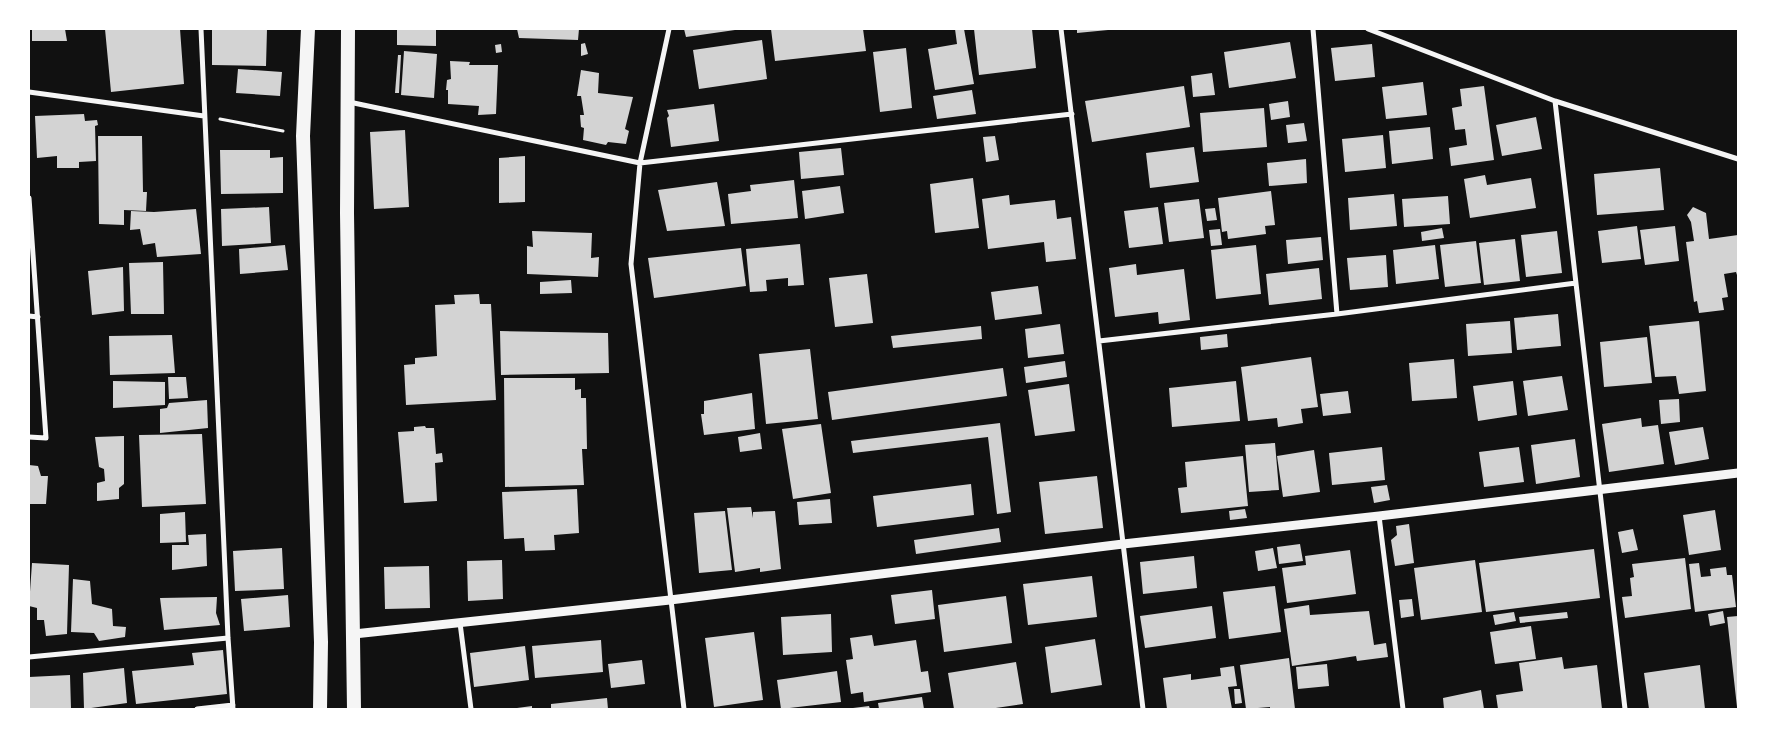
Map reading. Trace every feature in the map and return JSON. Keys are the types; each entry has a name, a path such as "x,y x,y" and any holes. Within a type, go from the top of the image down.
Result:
{"highway":[{"path":"308,29 303,136 321,632 320,709"},
{"path":"348,29 346,102 354,709"}],"street":[{"path":"197,709 233,707 228,638 201,29"},
{"path":"669,29 640,163 632,264 684,709"},
{"path":"1061,29 1142,709"},
{"path":"1313,29 1337,314"},
{"path":"1368,29 1555,101 1738,159"},
{"path":"29,92 204,116"},
{"path":"1555,101 1625,709"},
{"path":"346,102 640,163 1072,114"},
{"path":"29,198 46,438 29,437"},
{"path":"1099,341 1337,314 1576,283"},
{"path":"29,316 38,317"},
{"path":"354,634 670,600 1123,544 1379,516 1738,473"},
{"path":"1379,516 1403,709"},
{"path":"460,624 471,709"},
{"path":"29,657 228,638"}],"path":[{"path":"204,116 303,136"}],"building":[{"path":"32,29 65,29 67,41 32,41"},
{"path":"105,29 180,29 184,84 111,92"},
{"path":"212,29 267,29 266,66 212,65"},
{"path":"397,29 436,29 436,46 397,45"},
{"path":"517,29 579,29 578,40 519,38"},
{"path":"684,29 735,29 735,30 686,37"},
{"path":"771,29 863,29 866,51 775,61"},
{"path":"955,29 964,29 974,84 935,90 928,49 957,44"},
{"path":"974,29 1032,29 1036,68 979,75"},
{"path":"1077,29 1108,29 1108,30 1077,33"},
{"path":"762,40 767,79 699,89 693,50"},
{"path":"1290,42 1296,78 1229,88 1224,52"},
{"path":"585,43 588,54 581,56 581,44"},
{"path":"501,44 502,52 496,53 495,45"},
{"path":"1372,44 1375,77 1335,81 1331,48"},
{"path":"906,48 912,108 880,112 873,52"},
{"path":"404,51 437,54 434,98 401,95"},
{"path":"398,55 401,55 399,93 395,93"},
{"path":"450,61 470,62 469,65 498,65 496,114 478,115 479,106 448,104 448,90 446,90 447,80 451,79"},
{"path":"238,69 282,72 280,96 236,93"},
{"path":"581,70 599,73 598,93 633,97 625,129 629,131 626,144 608,142 606,145 583,140 584,128 581,127 580,115 584,115 581,96 577,96"},
{"path":"1212,73 1215,95 1193,97 1191,76"},
{"path":"1423,82 1427,115 1386,119 1382,87"},
{"path":"1184,86 1190,127 1092,142 1085,101"},
{"path":"1484,86 1494,160 1451,166 1449,148 1467,145 1465,129 1455,130 1452,108 1462,106 1460,89"},
{"path":"972,90 976,114 937,119 933,96"},
{"path":"1288,101 1290,117 1271,120 1269,104"},
{"path":"714,104 719,141 671,147 667,110"},
{"path":"1264,108 1267,147 1203,152 1200,113"},
{"path":"84,114 85,121 97,120 98,125 95,126 96,161 79,162 79,168 57,168 57,156 37,158 35,116"},
{"path":"1536,117 1542,149 1502,156 1496,125"},
{"path":"1304,123 1307,141 1288,143 1286,125"},
{"path":"1430,127 1433,159 1392,164 1389,131"},
{"path":"405,130 409,207 374,209 370,132"},
{"path":"1383,135 1386,168 1345,172 1342,139"},
{"path":"98,136 142,136 143,192 147,192 146,211 124,210 124,225 99,224"},
{"path":"995,136 999,160 986,162 983,137"},
{"path":"1194,147 1199,182 1150,188 1146,153"},
{"path":"841,148 844,175 801,179 799,152"},
{"path":"220,150 270,150 270,158 283,157 283,193 221,194"},
{"path":"525,156 525,202 499,203 499,158"},
{"path":"1306,159 1307,183 1269,186 1267,163"},
{"path":"1660,168 1664,210 1597,215 1594,174"},
{"path":"1485,175 1487,185 1531,178 1536,208 1470,218 1464,179"},
{"path":"973,178 979,228 935,233 930,184"},
{"path":"794,180 798,218 731,224 728,194 751,191 750,185"},
{"path":"717,182 725,226 667,231 658,190"},
{"path":"840,186 844,213 805,219 802,191"},
{"path":"1271,191 1275,225 1265,226 1266,234 1228,239 1227,231 1222,232 1218,198"},
{"path":"1394,194 1397,226 1350,230 1348,198"},
{"path":"1009,195 1010,205 1055,200 1057,219 1071,217 1076,259 1046,262 1044,242 988,249 982,199"},
{"path":"1448,196 1450,224 1404,227 1402,199"},
{"path":"1199,199 1204,238 1169,242 1164,203"},
{"path":"269,207 271,243 222,246 221,209"},
{"path":"1158,207 1163,244 1129,248 1124,211"},
{"path":"1693,207 1706,213 1709,239 1738,235 1738,278 1736,272 1724,274 1728,297 1722,298 1724,310 1699,313 1697,301 1694,302 1686,242 1694,241 1691,222 1687,215"},
{"path":"1215,208 1217,220 1207,221 1205,209"},
{"path":"196,209 201,254 157,257 155,243 143,245 140,229 130,230 131,211 154,212"},
{"path":"1637,226 1641,259 1602,263 1598,231"},
{"path":"1675,226 1679,261 1645,265 1640,230"},
{"path":"1442,228 1444,238 1422,241 1421,232"},
{"path":"1220,229 1222,245 1211,246 1209,230"},
{"path":"532,231 592,233 591,258 599,257 598,277 527,274 527,246 533,247"},
{"path":"1557,231 1562,273 1526,277 1521,235"},
{"path":"1321,237 1323,260 1288,264 1286,240"},
{"path":"1515,239 1520,281 1484,285 1479,243"},
{"path":"1476,241 1481,283 1445,287 1440,245"},
{"path":"800,244 804,285 788,286 788,278 766,280 767,291 750,292 746,249"},
{"path":"285,245 288,270 240,274 239,249"},
{"path":"1256,245 1261,294 1216,299 1211,250"},
{"path":"1435,245 1439,279 1396,284 1393,250"},
{"path":"741,248 746,286 654,298 648,258"},
{"path":"1386,255 1388,287 1350,290 1347,258"},
{"path":"163,262 164,314 131,314 129,263"},
{"path":"1136,264 1137,275 1184,269 1190,320 1159,324 1158,312 1115,317 1109,268"},
{"path":"123,267 124,311 92,315 88,271"},
{"path":"1319,268 1322,299 1269,305 1266,274"},
{"path":"867,274 873,323 835,327 829,278"},
{"path":"571,280 572,293 540,294 540,282"},
{"path":"1038,286 1042,314 995,320 991,292"},
{"path":"479,294 480,304 491,304 496,400 406,405 404,365 415,364 415,358 437,356 435,305 455,304 454,295"},
{"path":"1558,314 1561,346 1517,350 1514,318"},
{"path":"1510,321 1512,353 1468,356 1466,324"},
{"path":"1699,321 1706,391 1679,394 1676,376 1655,377 1649,326"},
{"path":"1060,324 1064,354 1028,358 1025,329"},
{"path":"981,326 982,339 893,348 891,336"},
{"path":"500,331 608,333 609,373 501,375"},
{"path":"1227,334 1228,347 1201,350 1200,337"},
{"path":"172,335 175,373 110,375 109,336"},
{"path":"1647,337 1652,383 1604,387 1600,342"},
{"path":"810,349 818,419 766,424 759,354"},
{"path":"1311,357 1318,407 1301,409 1303,423 1278,427 1277,418 1248,421 1241,367"},
{"path":"1454,359 1457,398 1412,401 1409,363"},
{"path":"1065,361 1067,377 1026,383 1024,367"},
{"path":"1003,368 1007,396 832,420 828,392"},
{"path":"1562,376 1568,410 1528,416 1523,381"},
{"path":"168,377 186,377 188,398 169,399"},
{"path":"504,378 575,378 575,390 581,389 581,398 586,398 587,449 582,449 584,485 505,487"},
{"path":"113,381 165,382 165,405 113,408"},
{"path":"1236,381 1240,421 1172,427 1169,388"},
{"path":"1513,381 1517,415 1478,421 1473,386"},
{"path":"1069,384 1075,431 1035,436 1028,390"},
{"path":"1348,391 1351,413 1323,416 1320,394"},
{"path":"752,393 755,429 704,435 701,414 704,414 704,401"},
{"path":"1679,399 1680,422 1661,424 1659,400"},
{"path":"207,400 208,428 160,433 160,409 167,408 169,403"},
{"path":"1641,418 1642,427 1658,425 1664,464 1609,472 1602,424"},
{"path":"1000,423 1011,512 997,514 988,437 853,453 851,441"},
{"path":"821,424 831,493 793,499 782,429"},
{"path":"425,426 426,428 434,428 436,454 442,453 443,462 435,463 437,501 404,503 398,432 414,431 414,427"},
{"path":"1703,427 1709,459 1675,465 1669,432"},
{"path":"760,433 762,449 740,452 738,437"},
{"path":"202,434 206,504 142,507 139,435"},
{"path":"124,436 124,484 119,488 119,499 97,501 97,483 105,481 104,469 99,467 95,437"},
{"path":"1575,439 1580,477 1536,484 1531,445"},
{"path":"1275,443 1279,490 1249,492 1245,445"},
{"path":"1382,447 1385,480 1332,485 1329,453"},
{"path":"1519,447 1524,482 1484,487 1479,452"},
{"path":"1314,450 1320,492 1283,497 1277,456"},
{"path":"1243,456 1248,506 1181,513 1178,488 1187,487 1185,462"},
{"path":"29,465 38,466 41,476 48,476 46,504 29,504"},
{"path":"1097,476 1103,528 1045,534 1039,482"},
{"path":"971,484 974,515 877,527 873,496"},
{"path":"1387,485 1390,500 1374,503 1371,487"},
{"path":"577,489 579,533 554,535 555,550 525,551 524,538 504,539 502,492"},
{"path":"830,499 832,523 799,525 797,502"},
{"path":"751,507 753,518 753,512 775,511 781,569 760,572 760,568 735,572 727,508"},
{"path":"1245,509 1247,518 1230,520 1229,511"},
{"path":"1715,510 1721,550 1689,555 1683,515"},
{"path":"725,511 732,570 699,573 694,513"},
{"path":"185,512 186,542 160,543 160,514"},
{"path":"1409,524 1414,563 1395,566 1391,540 1397,535 1396,526"},
{"path":"999,528 1001,542 916,554 914,540"},
{"path":"1633,529 1638,550 1622,553 1618,532"},
{"path":"206,534 207,566 172,570 172,545 189,545 188,535"},
{"path":"1300,544 1303,561 1279,564 1277,547"},
{"path":"282,548 284,589 235,591 233,551"},
{"path":"1273,548 1277,568 1258,571 1255,551"},
{"path":"1594,549 1600,598 1486,612 1479,563"},
{"path":"1350,550 1356,594 1287,603 1282,568 1306,565 1305,556"},
{"path":"1194,556 1197,588 1143,594 1140,562"},
{"path":"1685,558 1691,609 1625,618 1622,597 1632,596 1630,578 1634,577 1632,564"},
{"path":"502,560 503,599 468,601 467,561"},
{"path":"1475,560 1482,612 1421,620 1414,568"},
{"path":"32,563 69,565 67,634 46,636 44,620 37,620 37,608 29,606"},
{"path":"1699,563 1701,577 1711,576 1710,569 1726,567 1727,575 1732,575 1736,607 1695,612 1689,564"},
{"path":"429,566 430,608 385,609 384,567"},
{"path":"1092,576 1097,617 1028,625 1023,584"},
{"path":"73,579 90,581 92,604 112,609 113,626 126,627 125,637 99,641 94,633 71,632"},
{"path":"1275,586 1281,632 1229,639 1223,592"},
{"path":"932,590 935,619 895,624 891,595"},
{"path":"288,595 290,627 244,631 241,599"},
{"path":"1006,596 1012,643 944,652 938,605"},
{"path":"217,597 216,613 220,625 164,630 160,598"},
{"path":"1412,599 1414,616 1401,618 1399,600"},
{"path":"1309,605 1310,615 1369,611 1374,645 1386,643 1388,657 1357,661 1356,656 1292,666 1284,609"},
{"path":"1212,606 1216,638 1145,648 1140,616"},
{"path":"1723,611 1725,623 1710,626 1708,614"},
{"path":"1514,612 1516,621 1495,625 1493,615"},
{"path":"1567,612 1568,618 1520,623 1519,617"},
{"path":"831,614 832,652 783,655 781,617"},
{"path":"1738,616 1738,707 1737,707 1727,617"},
{"path":"1531,626 1536,659 1495,664 1490,632"},
{"path":"754,632 763,700 714,707 705,638"},
{"path":"872,635 874,646 916,640 921,672 928,671 931,692 864,702 863,692 851,694 846,660 853,659 850,638"},
{"path":"1095,639 1102,685 1051,693 1045,647"},
{"path":"601,640 603,672 535,678 532,646"},
{"path":"525,646 529,680 474,687 470,653"},
{"path":"223,650 227,694 136,704 132,671 194,665 192,653"},
{"path":"1562,657 1564,669 1597,665 1602,709 1498,709 1496,695 1523,691 1519,663"},
{"path":"1289,658 1295,709 1270,709 1270,707 1246,709 1240,665"},
{"path":"642,660 645,684 611,688 608,664"},
{"path":"1016,662 1023,704 989,709 954,709 948,673"},
{"path":"1327,664 1329,686 1298,689 1296,667"},
{"path":"1700,665 1705,709 1649,709 1644,673"},
{"path":"1234,666 1237,686 1228,687 1232,709 1167,709 1163,678 1191,674 1191,680 1221,676 1220,668"},
{"path":"124,668 127,703 84,709 83,673"},
{"path":"837,671 841,702 781,709 777,680"},
{"path":"70,675 71,709 29,709 29,677"},
{"path":"1234,689 1240,689 1242,703 1235,704"},
{"path":"1481,690 1484,709 1444,709 1443,698"},
{"path":"922,697 924,709 879,709 878,703"},
{"path":"607,698 608,709 551,709 551,704"},
{"path":"532,706 532,709 517,709 517,708"},
{"path":"869,706 870,709 853,709 853,708"}]}
